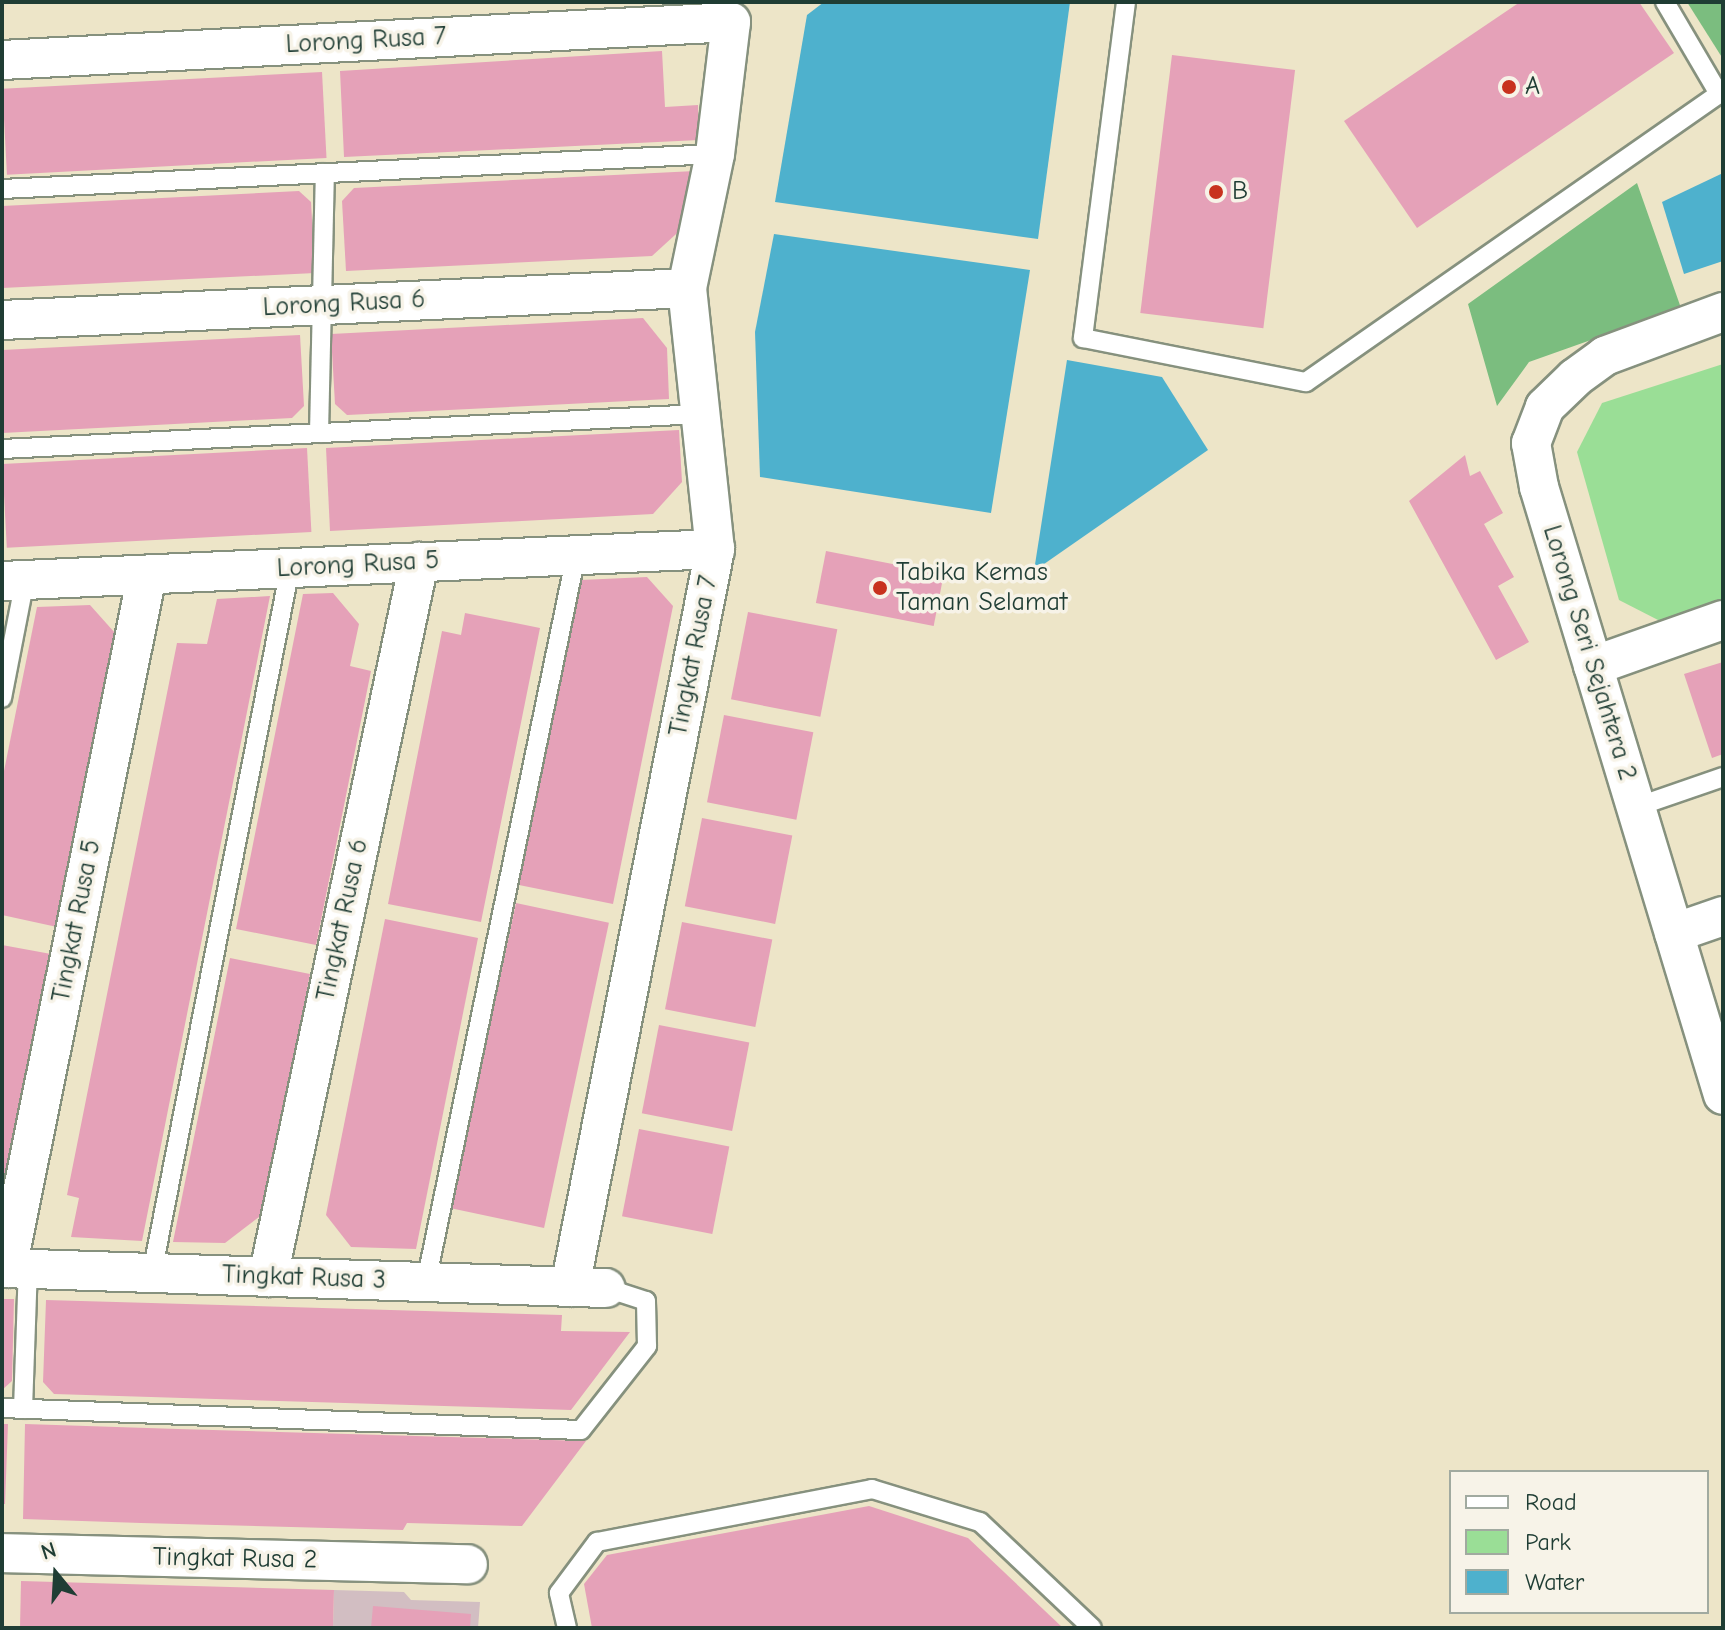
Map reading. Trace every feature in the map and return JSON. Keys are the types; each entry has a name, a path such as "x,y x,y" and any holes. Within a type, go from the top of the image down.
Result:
{"street":[{"name":"Lorong Rusa 7","path":"2,60 731,22"},
{"name":"Tingkat Rusa 7","path":"588,1287 715,549 687,288 715,154 731,22"},
{"name":"Lorong Rusa 6","path":"2,320 687,288"},
{"name":"Lorong Seri Sejahtera 2","path":"1721,1080 1539,487 1531,443 1545,407 1575,378 1605,356 1723,312"},
{"name":"Lorong Rusa 5","path":"14,580 715,549"},
{"name":"Tingkat Rusa 6","path":"268,1277 419,562"},
{"name":"Tingkat Rusa 5","path":"12,1268 147,575"},
{"path":"1593,666 1723,620"},
{"path":"1674,933 1723,916"},
{"name":"Tingkat Rusa 3","path":"12,1268 588,1287"},
{"name":"Tingkat Rusa 2","path":"2,1553 468,1564"}],"lane":[{"path":"1126,2 1083,338 1306,382 1719,94 1665,2"},
{"path":"2,189 715,154"},
{"path":"319,433 325,173"},
{"path":"2,449 701,414"},
{"path":"426,1282 576,555"},
{"path":"152,1273 290,568"},
{"path":"2,698 14,580"},
{"path":"1636,807 1723,777"},
{"path":"12,1268 23,1409"},
{"path":"2,1408 581,1430 647,1346 646,1301 588,1287"},
{"path":"567,1628 559,1593 597,1542 872,1489 980,1522 1092,1628"}],"shaded area":[{"path":"334,1590 404,1592 411,1600 480,1602 478,1628 333,1628"}],"green space":[{"path":"1687,2 1723,2 1723,59"},
{"path":"1637,183 1681,308 1529,362 1497,406 1468,304"},
{"path":"1723,364 1723,600 1660,621 1619,600 1577,452 1602,403"}],"water":[{"path":"824,2 1070,2 1038,239 775,202 807,15"},
{"path":"1723,173 1723,261 1684,274 1662,202"},
{"path":"774,234 1030,270 991,513 760,477 755,332"},
{"path":"1067,360 1162,377 1208,450 1034,571"}],"building":[{"name":"A","path":"1520,2 1639,2 1674,53 1417,228 1344,121"},
{"path":"662,51 665,107 698,105 699,140 344,157 340,71"},
{"name":"B","path":"1172,55 1295,70 1263,328 1140,313"},
{"path":"322,72 327,158 7,175 2,89"},
{"path":"695,171 687,224 652,256 346,271 342,201 354,188"},
{"path":"299,191 311,202 315,273 2,288 2,206"},
{"path":"643,318 667,348 669,399 347,415 335,404 331,334"},
{"path":"300,335 304,406 292,418 2,433 2,350"},
{"path":"679,430 682,482 653,514 330,531 326,448"},
{"path":"307,448 311,532 7,548 2,464"},
{"path":"1465,455 1470,476 1480,471 1503,513 1484,524 1514,577 1498,586 1529,642 1496,660 1409,501"},
{"name":"Tabika Kemas Taman Selamat","path":"826,551 944,574 934,626 816,603"},
{"path":"647,577 673,606 613,904 519,885 581,580"},
{"path":"333,593 359,624 350,666 371,671 316,945 236,929 303,594"},
{"path":"270,596 142,1241 71,1237 79,1198 67,1195 177,643 207,644 217,599"},
{"path":"90,605 115,633 57,927 2,915 2,781 37,607"},
{"path":"748,612 837,629 820,717 731,699"},
{"path":"465,613 540,628 481,922 388,904 442,631 461,635"},
{"path":"1723,662 1723,754 1712,758 1684,674"},
{"path":"724,715 813,732 796,820 707,802"},
{"path":"702,818 792,836 775,924 685,906"},
{"path":"516,903 609,923 544,1228 451,1208"},
{"path":"385,919 478,938 416,1249 351,1247 326,1215"},
{"path":"682,922 772,940 755,1027 665,1009"},
{"path":"2,945 51,954 3,1194 2,1194"},
{"path":"230,958 310,974 263,1214 225,1243 173,1242"},
{"path":"659,1025 749,1043 732,1131 642,1113"},
{"path":"639,1129 729,1147 712,1234 622,1216"},
{"path":"2,1299 14,1299 12,1381 2,1390"},
{"path":"46,1300 562,1315 561,1331 630,1332 571,1410 54,1394 43,1382"},
{"path":"2,1424 8,1424 5,1504 2,1504"},
{"path":"25,1424 586,1441 522,1526 407,1523 403,1530 141,1523 23,1519"},
{"path":"869,1506 968,1538 1063,1628 592,1628 584,1584 607,1555"},
{"path":"21,1581 334,1590 333,1628 20,1628"},
{"path":"373,1606 471,1614 470,1628 371,1628"}],"place":[{"name":"A","path":"1509,87"},
{"name":"B","path":"1216,192"},
{"name":"Tabika Kemas Taman Selamat","path":"880,588"}]}
